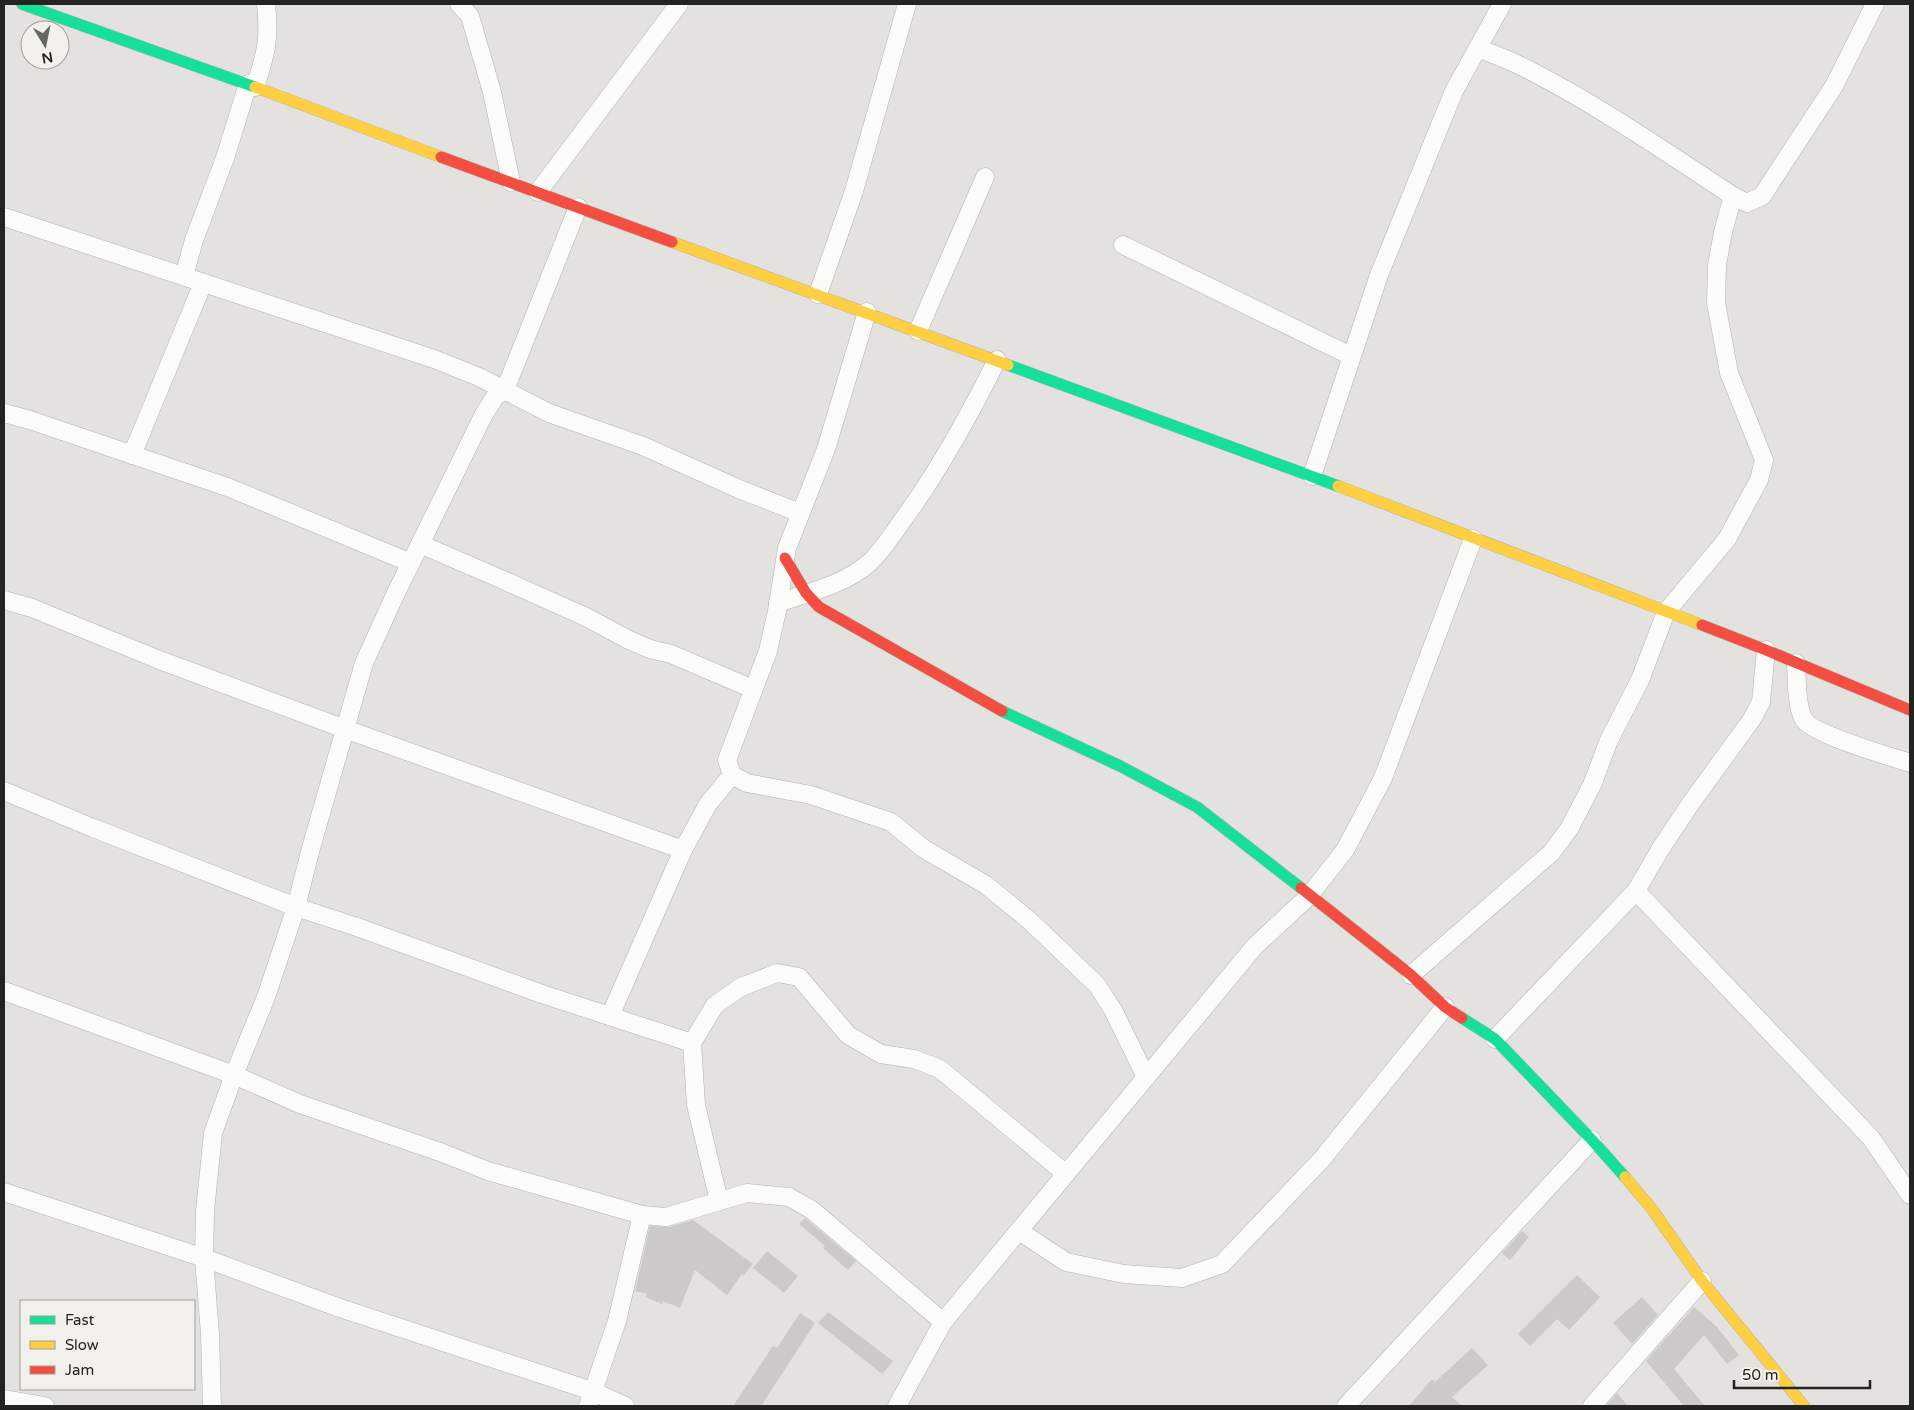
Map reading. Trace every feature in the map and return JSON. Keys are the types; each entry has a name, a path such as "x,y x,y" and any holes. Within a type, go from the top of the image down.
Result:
{"main road":[{"path":"22,4 252,85 510,182 1312,476 1472,539 1766,650 1910,710"},
{"path":"785,558 806,593 819,607 1010,716 1120,766 1197,807 1411,975 1445,1007 1495,1039 1592,1140 1652,1209 1702,1281 1804,1406"}],"street":[{"path":"184,276 194,240 252,85 266,53 268,26 266,4"},
{"path":"459,4 470,16 492,92 510,182"},
{"path":"538,192 679,4"},
{"path":"818,294 854,191 907,4"},
{"path":"1312,476 1386,256 1454,91 1502,4"},
{"path":"1478,48 1526,69 1565,90 1747,204 1762,196 1834,86 1875,4"},
{"path":"918,331 985,178"},
{"path":"1411,975 1551,853 1569,829 1592,785 1609,740 1640,680 1666,612 1727,539 1759,480 1764,460 1729,373 1716,303 1717,265 1723,232 1733,196"},
{"path":"212,1406 210,1334 204,1258 205,1211 214,1133 234,1075 266,997 296,907 364,663 411,562 484,414 495,397 505,390 578,207"},
{"path":"4,217 434,359 505,390 549,413 643,446 800,514"},
{"path":"1123,245 1351,356"},
{"path":"132,455 203,283"},
{"path":"867,312 826,449 787,548 768,651 727,760 732,775 747,783 811,795 891,822 924,849 986,885 1030,921 1097,985 1113,1010 1146,1077"},
{"path":"778,602 838,583 868,563 887,542 923,493 976,402 997,360"},
{"path":"4,414 30,420 230,488 411,562"},
{"path":"897,1406 943,1322 1255,946 1309,896 1345,850 1382,778 1472,539"},
{"path":"420,544 578,614 629,640 650,649 671,654 753,689"},
{"path":"4,600 32,608 162,662 683,850"},
{"path":"1495,1039 1636,891 1661,848 1691,803 1752,719 1761,702 1766,650"},
{"path":"1796,663 1800,708 1805,720 1820,732 1910,763"},
{"path":"610,1016 683,850 708,804 732,775"},
{"path":"4,791 93,828 296,907 358,926 542,994 692,1044"},
{"path":"1636,891 1871,1138 1910,1195"},
{"path":"719,1201 696,1105 692,1044 715,1005 740,987 778,973 799,977 848,1035 881,1054 914,1059 940,1069 1066,1174"},
{"path":"4,991 234,1075 300,1104 440,1152 488,1171 642,1215 666,1217 747,1193 789,1198 812,1210 943,1322"},
{"path":"1018,1230 1066,1262 1124,1274 1182,1278 1222,1264 1322,1159 1445,1007"},
{"path":"1346,1406 1592,1140"},
{"path":"4,1192 204,1258 590,1399 625,1406"},
{"path":"590,1399 617,1321 642,1215"},
{"path":"1592,1406 1702,1281"},
{"path":"4,1399 45,1406"}],"building":[{"path":"805,1218 856,1261 848,1270 823,1248 825,1246 799,1224"},
{"path":"693,1220 753,1264 744,1275 742,1274 727,1295 695,1270 680,1308 663,1301 662,1304 645,1297 647,1294 635,1291 650,1226 669,1227"},
{"path":"1522,1231 1529,1237 1510,1260 1502,1253"},
{"path":"767,1251 798,1276 784,1293 753,1268"},
{"path":"1577,1275 1600,1297 1569,1330 1557,1319 1530,1346 1518,1334"},
{"path":"1642,1297 1658,1315 1632,1344 1613,1323"},
{"path":"1694,1307 1717,1327 1739,1355 1727,1364 1704,1335 1674,1369 1705,1406 1684,1406 1646,1361"},
{"path":"828,1312 893,1361 882,1374 818,1323"},
{"path":"800,1313 815,1323 761,1406 733,1406 773,1346 777,1348"},
{"path":"1472,1348 1488,1365 1452,1397 1462,1406 1409,1406 1432,1379 1435,1382"},
{"path":"1617,1393 1628,1406 1606,1406"}],"traffic: fast":[{"path":"22,4 255,87"},
{"path":"1008,365 1338,486"},
{"path":"1002,711 1120,766 1197,807 1301,888"},
{"path":"1462,1018 1495,1039 1625,1177"}],"traffic: slow":[{"path":"255,87 441,157"},
{"path":"672,242 1008,365"},
{"path":"1338,486 1702,625"},
{"path":"1625,1177 1652,1209 1702,1281 1804,1406"}],"traffic: jam":[{"path":"441,157 672,242"},
{"path":"785,558 806,593 819,607 1002,711"},
{"path":"1702,625 1910,710"},
{"path":"1301,888 1411,975 1445,1007 1462,1018"}]}
